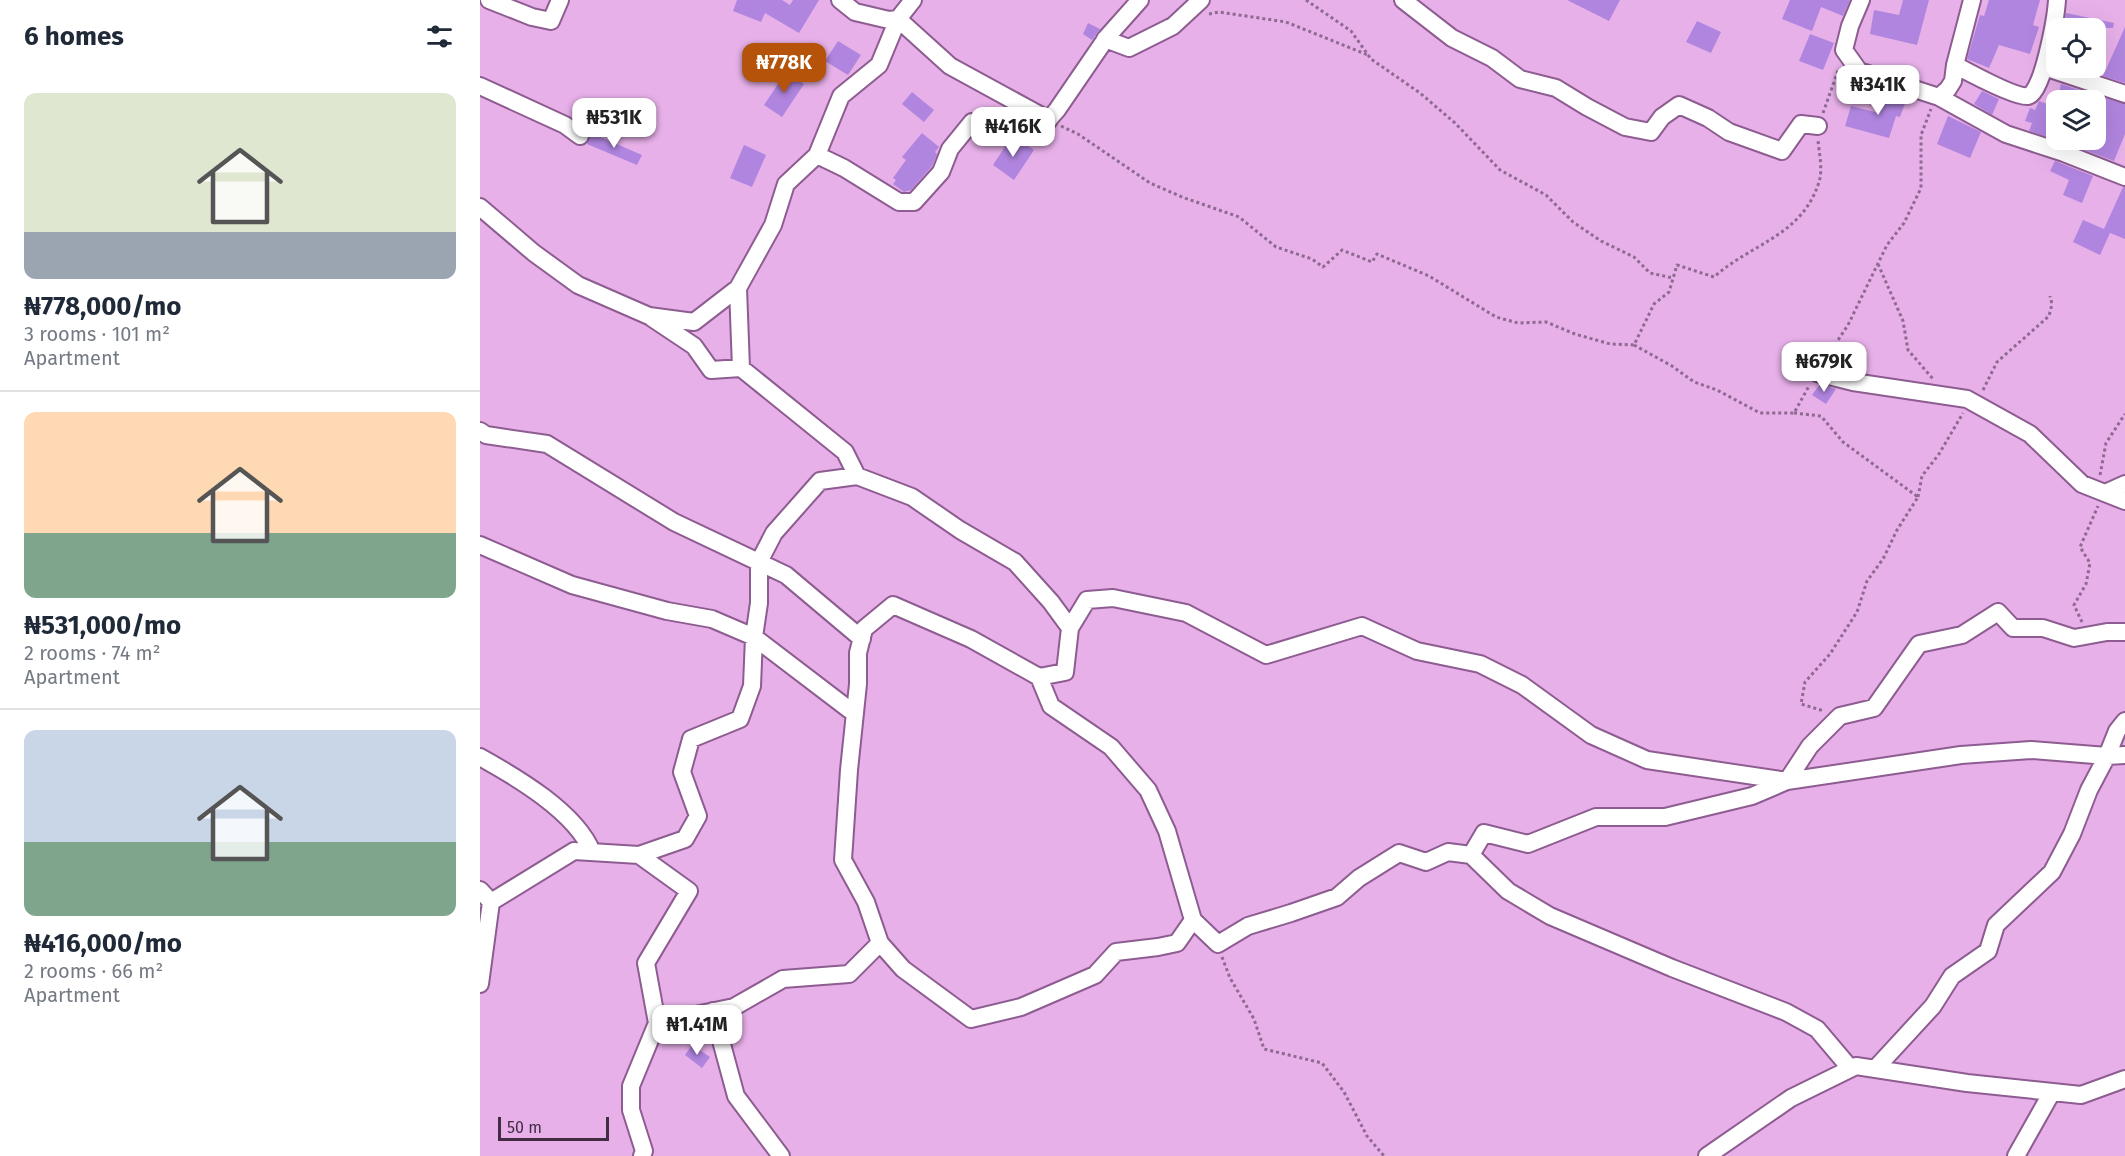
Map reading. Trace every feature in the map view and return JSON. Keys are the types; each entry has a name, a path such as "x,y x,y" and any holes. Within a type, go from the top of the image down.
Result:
{"street":[{"path":"489,0 532,17 551,21 560,0"},
{"path":"840,0 855,12 889,20 898,19 950,66 1048,120"},
{"path":"649,316 694,322 738,288 773,225 786,184 817,155 841,96 879,65 898,19 913,0"},
{"path":"817,155 844,168 899,202 914,202 941,171 950,149 972,122 1017,126 1035,135 1057,110 1106,39 1140,0"},
{"path":"1403,0 1452,38 1492,58 1520,79 1556,88 1625,127 1652,132 1662,117 1679,105 1708,118 1729,132 1782,150 1801,124 1818,126"},
{"path":"1861,0 1850,26 1844,50 1859,71 1939,97 2006,134 2064,153 2125,177"},
{"path":"1939,97 1953,81 1972,0"},
{"path":"1955,65 2008,91 2025,97 2033,94 2038,87 2044,68 2057,0"},
{"path":"1106,39 1129,48 1173,26 1201,8"},
{"path":"2044,68 2125,94"},
{"path":"480,86 565,125 580,136"},
{"path":"480,207 534,253 578,285 649,316 694,346 711,370 741,368 845,452 856,476"},
{"path":"738,288 741,368"},
{"path":"1816,374 1853,382 1950,396 1975,403 2030,435 2082,484 2125,501"},
{"path":"480,430 486,435 547,444 674,522 786,575 862,639"},
{"path":"480,984 484,899 574,851 639,855 685,839 698,816 682,772 691,740 740,719 752,686 754,637 759,603 759,562 774,533 820,481 856,476 912,496 960,530 1015,562 1051,602 1070,628"},
{"path":"2105,493 2125,484"},
{"path":"480,545 572,585 667,611 712,619 754,637 855,714"},
{"path":"1039,677 1065,672 1070,628 1087,600 1113,598 1186,613 1266,655 1362,626 1417,651 1480,664 1522,684 1592,735 1647,760 1787,781"},
{"path":"1193,920 1177,943 1158,948 1116,952 1095,975 1021,1007 971,1019 903,969 880,943 866,902 843,860 858,684 858,653 864,629 893,605 970,639 1039,677 1051,706 1111,747 1149,789 1167,831 1193,920 1218,944 1248,926 1337,897 1359,878 1399,854 1426,862 1449,852 1471,855 1508,891 1550,916 1672,968 1786,1012 1817,1029 1850,1068"},
{"path":"1787,781 1810,746 1840,716 1874,708 1919,644 1962,635 1998,612 2013,628 2043,628 2074,638 2107,632 2125,632"},
{"path":"1875,1069 1933,1006 1952,976 1988,951 1996,925 2052,872 2072,834 2089,790 2117,731 2125,721"},
{"path":"1471,855 1484,833 1528,844 1596,817 1665,817 1752,796 1787,781 1961,755 2031,750 2107,756 2125,755"},
{"path":"480,757 518,778 569,819 588,843 592,852"},
{"path":"639,855 688,891 646,963 657,1023 631,1086 631,1110 644,1151 642,1156"},
{"path":"657,1023 734,1007 783,979 849,974 880,943"},
{"path":"713,1011 736,1096 781,1156"},
{"path":"1707,1156 1791,1098 1856,1066 1967,1083 2081,1095 2125,1079"},
{"path":"2016,1156 2052,1092"}],"path":[{"path":"1306,0 1351,31 1369,56"},
{"path":"1201,8 1286,22 1369,56 1420,93 1455,123 1500,170 1546,195 1574,222 1601,241 1634,257 1650,273 1673,278"},
{"path":"1634,345 1654,304 1668,292 1677,265 1714,276 1728,264 1777,236 1801,216 1820,180 1818,126 1832,92 1844,50"},
{"path":"1794,413 1848,325 1887,245 1904,223 1921,188 1921,135 1932,104 1939,97"},
{"path":"1048,120 1078,134 1150,183 1239,217 1276,248 1312,259 1323,267 1342,250 1372,262 1377,254 1429,276 1496,317 1518,323 1546,322 1575,334 1610,344 1634,345 1672,366 1694,382 1717,390 1760,412 1821,416 1843,442 1918,497"},
{"path":"1878,264 1903,321 1908,350 1950,396"},
{"path":"1840,716 1802,704 1805,682 1830,654 1857,612 1867,581 1883,559 1897,530 1918,497 1922,476 1939,454 1963,412 1975,403 1982,393 1997,362 2049,316 2052,304 2050,296"},
{"path":"2084,636 2081,620 2074,605 2086,584 2090,563 2080,547 2089,523 2105,493 2099,477 2106,442 2125,414"},
{"path":"1218,944 1230,978 1254,1019 1264,1049 1322,1064 1344,1092 1367,1136 1384,1156"}],"building":[{"path":"737,0 782,0 790,5 793,0 819,0 799,33 765,13 761,22 733,11"},
{"path":"1567,0 1620,0 1609,21"},
{"path":"1790,0 1850,0 1843,16 1821,7 1812,31 1782,19"},
{"path":"1903,0 1929,0 1917,45 1870,34 1874,10 1899,15"},
{"path":"1989,0 2040,0 2033,25 2039,27 2030,54 1999,45 1989,68 1967,59 1980,15 1984,16"},
{"path":"2066,13 2090,18 2065,18"},
{"path":"1697,21 1721,32 1711,53 1686,42"},
{"path":"2106,21 2114,23 2113,28 2106,28"},
{"path":"1088,23 1100,29 1092,40 1083,34"},
{"path":"2125,27 2125,83 2106,77 2106,69"},
{"path":"1810,34 1834,43 1823,70 1799,61"},
{"path":"838,41 861,55 848,75 825,61"},
{"path":"786,72 804,84 782,117 764,105"},
{"path":"2061,84 2079,90 2060,90"},
{"path":"1887,91 1907,98 1900,117 1896,116 1889,138 1845,126 1851,106 1879,113"},
{"path":"1982,91 1999,99 1992,115 1974,104"},
{"path":"912,92 934,110 924,122 902,104"},
{"path":"2106,98 2125,104 2125,134 2114,161 2084,150 2106,150"},
{"path":"2039,101 2046,103 2046,137 2029,131 2032,123 2025,121 2030,108 2035,110"},
{"path":"1948,116 1981,132 1970,158 1937,144"},
{"path":"591,133 642,155 637,165 587,144"},
{"path":"922,133 939,147 935,152 937,154 932,166 911,190 904,192 893,184 896,180 893,178 906,160 902,157"},
{"path":"1012,136 1034,150 1014,180 993,165"},
{"path":"744,145 766,155 752,187 730,178"},
{"path":"2055,161 2093,176 2082,203 2063,195 2069,180 2050,171"},
{"path":"2125,187 2125,239 2110,233 2100,255 2073,242 2083,220 2104,229"},
{"path":"1820,384 1836,389 1826,404 1812,395"},
{"path":"692,1045 710,1057 702,1068 685,1055"}]}
